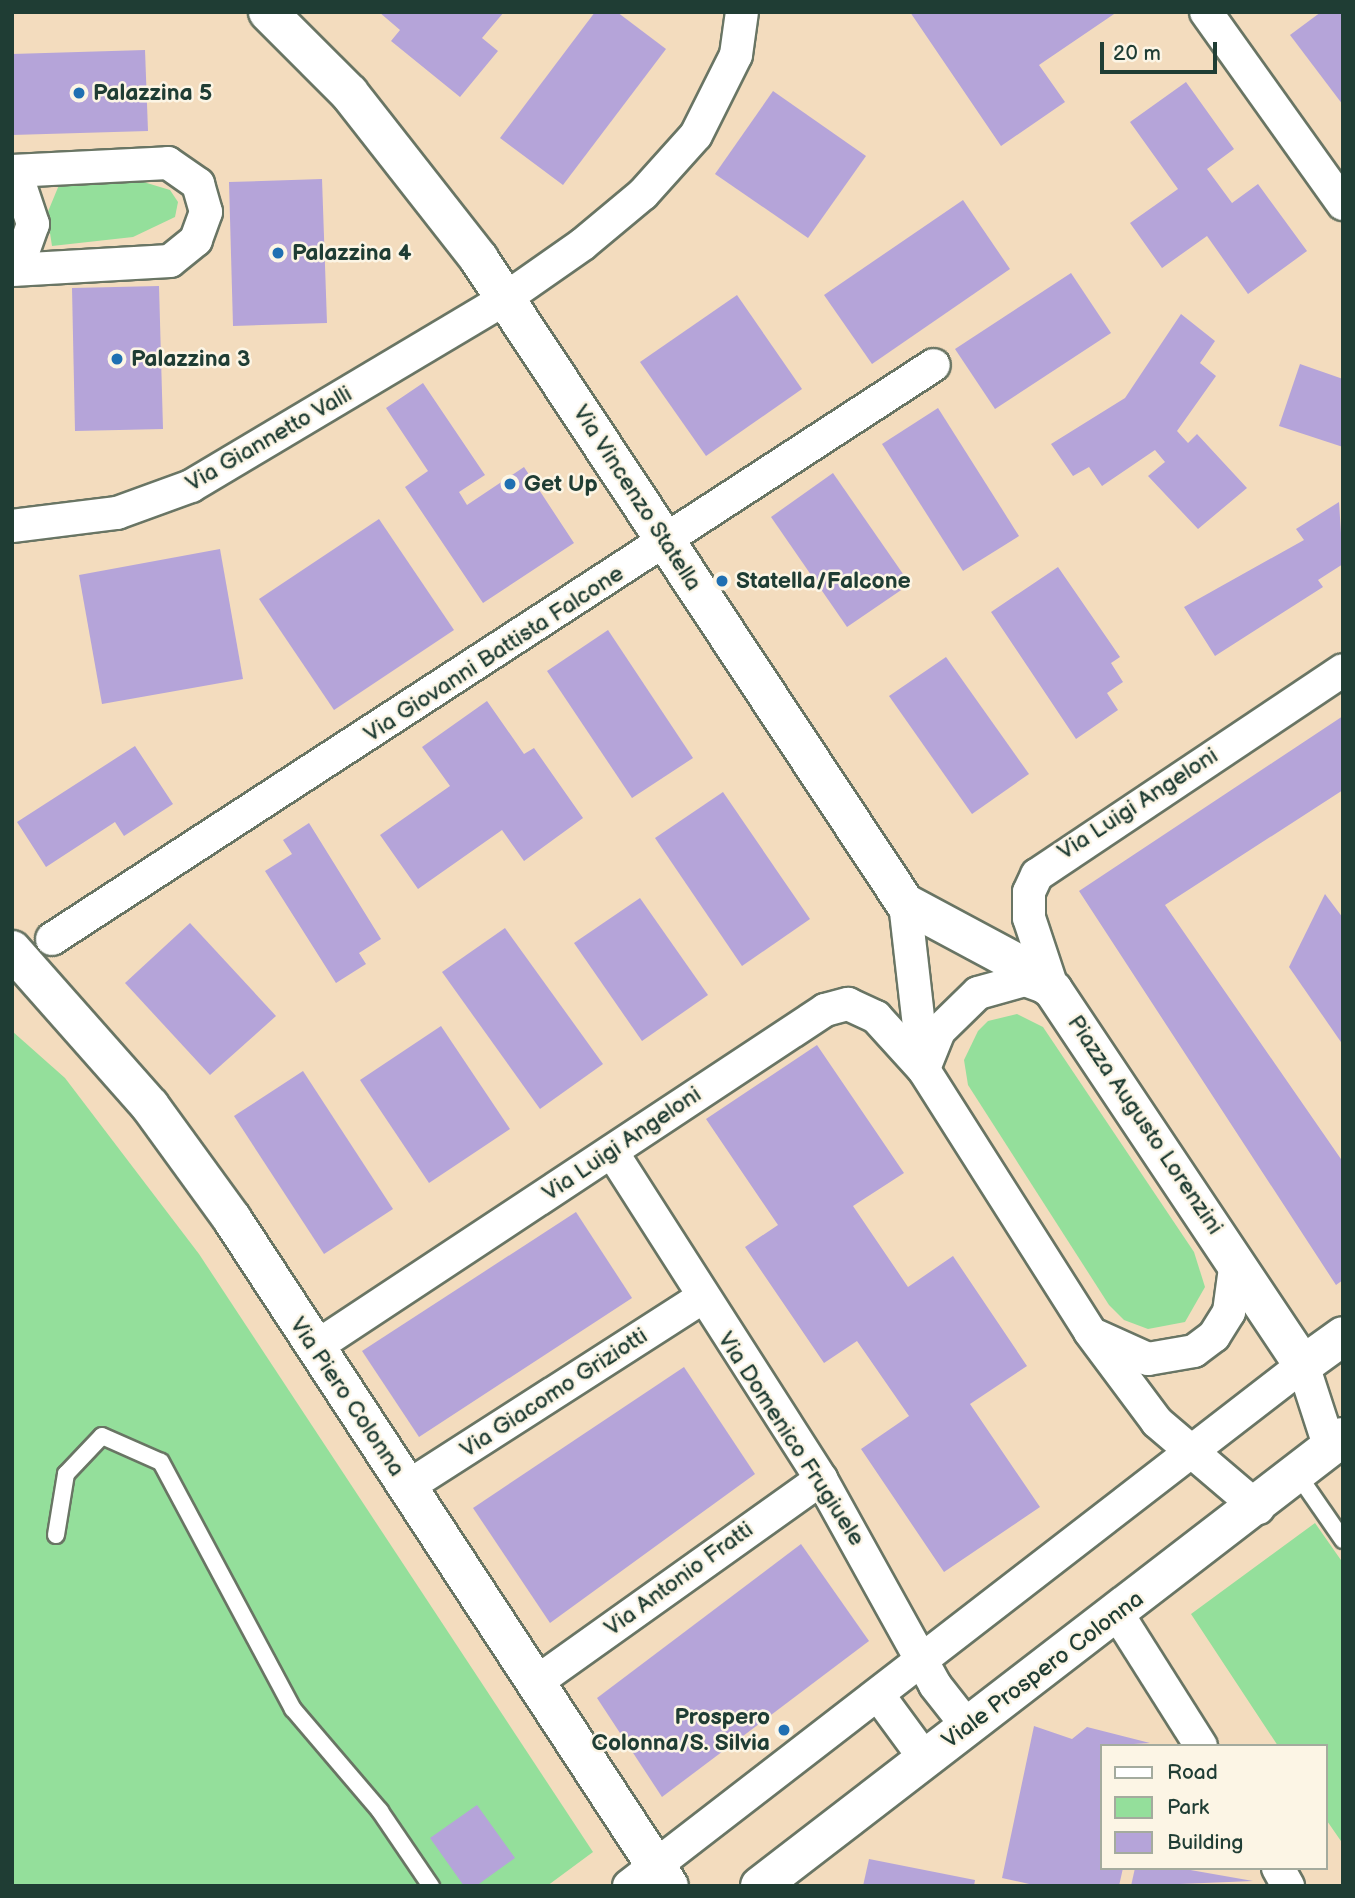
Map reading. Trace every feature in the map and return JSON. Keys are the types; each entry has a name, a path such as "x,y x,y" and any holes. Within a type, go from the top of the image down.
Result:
{"street":[{"name":"Via Vincenzo Statella","path":"268,12 349,93 506,298 665,543 905,903"},
{"name":"Via Giannetto Valli","path":"12,526 117,513 191,486 506,298 616,219 687,147 726,80 742,12"},
{"path":"1206,12 1343,204"},
{"path":"168,163 198,184 206,206 196,240 170,261 14,269 33,216 14,172 168,163"},
{"name":"Via Giovanni Battista Falcone","path":"52,939 665,543 934,365"},
{"name":"Via Luigi Angeloni","path":"1053,990 1029,918 1029,892 1037,875 1343,670"},
{"path":"905,903 924,1070 1090,1332 1157,1422 1190,1453 1258,1508"},
{"name":"Piazza Augusto Lorenzini","path":"905,903 1017,963 1053,990 1303,1365"},
{"name":"Via Piero Colonna","path":"12,950 177,1142 538,1681 651,1879"},
{"path":"924,1070 939,1031 978,993 1025,980 1053,990"},
{"name":"Via Luigi Angeloni","path":"314,1348 836,1006 848,1004 876,1017 924,1070"},
{"name":"Via Domenico Frugiuele","path":"612,1152 701,1298 821,1479 926,1660 935,1685 968,1727"},
{"path":"1090,1332 1148,1359 1194,1351 1229,1312 1236,1261"},
{"name":"Via Giacomo Griziotti","path":"407,1487 701,1298"},
{"path":"651,1879 879,1696 1343,1336"},
{"path":"1303,1365 1337,1442"},
{"name":"Viale Prospero Colonna","path":"760,1886 1258,1508 1337,1442"},
{"name":"Via Antonio Fratti","path":"538,1681 821,1479"},
{"path":"1118,1613 1200,1744"},
{"path":"879,1696 926,1760"},
{"path":"1279,1870 1288,1886"}],"lane":[{"path":"56,1535 66,1474 102,1436 161,1462 293,1709 380,1811 431,1886"},
{"path":"1297,1475 1343,1540"}],"green space":[{"path":"127,177 170,190 178,202 175,217 133,237 52,246 47,214 59,185"},
{"path":"1017,1014 1043,1027 1194,1252 1205,1287 1185,1322 1148,1329 1124,1320 1109,1305 968,1085 964,1060 978,1031 988,1021"},
{"path":"12,1031 65,1078 199,1254 593,1852 547,1886 12,1886"},
{"path":"1315,1523 1343,1563 1343,1844 1327,1821 1327,1744 1277,1744 1191,1614"}],"building":[{"path":"379,12 504,12 482,38 498,51 460,97 391,41 400,30"},
{"path":"595,12 617,12 666,49 563,185 500,138"},
{"path":"910,12 1117,12 1039,65 1065,102 1001,146"},
{"path":"1321,12 1343,12 1343,105 1290,35"},
{"name":"Palazzina 5","path":"145,50 148,131 12,135 12,54"},
{"path":"1186,82 1234,149 1207,169 1232,203 1258,184 1307,251 1248,294 1207,236 1162,268 1130,223 1178,189 1130,122"},
{"path":"773,91 866,156 808,238 715,174"},
{"name":"Palazzina 4","path":"322,179 327,323 233,326 229,182"},
{"path":"963,200 1010,269 872,364 824,295"},
{"path":"1071,273 1111,333 995,409 955,349"},
{"name":"Palazzina 3","path":"159,286 163,429 75,431 72,288"},
{"path":"737,295 802,389 706,456 640,362"},
{"path":"1181,314 1215,341 1200,363 1216,376 1177,431 1188,443 1197,434 1247,488 1198,529 1148,476 1165,462 1155,450 1102,486 1089,467 1073,476 1051,444 1125,398"},
{"path":"1300,364 1343,379 1343,447 1279,426"},
{"path":"423,383 485,475 459,492 467,505 524,467 574,543 483,603 405,487 428,471 386,408"},
{"path":"938,408 1019,536 963,571 882,444"},
{"path":"833,473 910,584 847,627 771,517"},
{"path":"1339,502 1343,564 1318,580 1323,587 1215,656 1184,607 1304,540 1296,529"},
{"path":"379,519 454,630 334,710 259,599"},
{"path":"220,549 243,679 102,704 79,575"},
{"path":"1058,567 1120,657 1111,663 1123,682 1107,693 1118,710 1076,739 991,612"},
{"path":"608,630 693,758 632,798 547,671"},
{"path":"946,657 1029,774 972,814 889,696"},
{"path":"487,701 524,754 534,748 583,818 524,861 502,830 418,889 380,835 450,786 422,747"},
{"path":"1343,716 1343,790 1165,905 1343,1162 1343,1280 1336,1285 1079,891"},
{"path":"135,746 173,804 124,836 115,822 46,867 17,822"},
{"path":"723,792 810,919 742,966 655,838"},
{"path":"309,823 381,939 359,953 366,964 336,983 265,871 292,854 283,840"},
{"path":"1325,894 1343,918 1343,1045 1289,967"},
{"path":"640,898 708,995 642,1041 574,943"},
{"path":"190,923 276,1016 210,1075 125,983"},
{"path":"505,928 603,1064 540,1109 442,972"},
{"path":"441,1026 510,1129 429,1183 360,1080"},
{"path":"817,1045 904,1173 853,1206 908,1287 953,1256 1027,1366 970,1404 1040,1507 944,1572 861,1449 909,1416 857,1341 824,1363 745,1247 778,1225 706,1119"},
{"path":"303,1071 393,1209 324,1254 234,1116"},
{"path":"576,1212 632,1298 419,1437 362,1351"},
{"path":"684,1367 755,1474 550,1623 473,1508"},
{"path":"801,1544 869,1641 662,1797 597,1698"},
{"path":"1034,1726 1072,1739 1087,1727 1150,1743 1100,1744 1100,1870 1123,1870 1119,1886 1038,1886 1002,1878"},
{"path":"477,1805 515,1858 476,1886 464,1886 430,1838"},
{"path":"869,1859 975,1880 974,1886 863,1886"},
{"path":"1135,1870 1190,1870 1253,1881 1131,1886"}],"place":[{"name":"Palazzina 5","path":"79,93"},
{"name":"Palazzina 4","path":"278,253"},
{"name":"Palazzina 3","path":"117,359"},
{"name":"Get Up","path":"510,484"},
{"name":"Statella/Falcone","path":"722,581"},
{"name":"Prospero Colonna/S. Silvia","path":"784,1730"}]}
